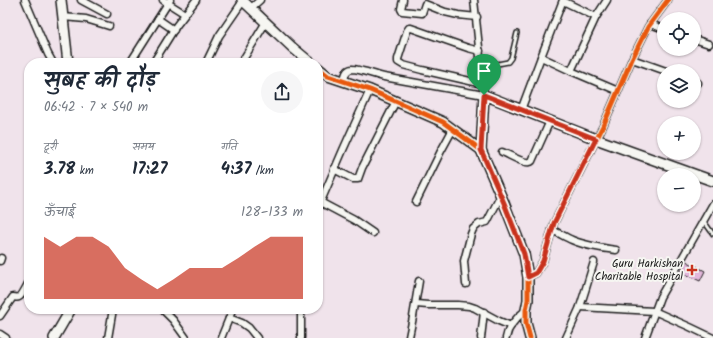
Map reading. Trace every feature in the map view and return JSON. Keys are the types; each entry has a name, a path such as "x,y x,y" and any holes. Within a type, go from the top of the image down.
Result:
{"street":[{"path":"24,0 50,58"},
{"path":"62,0 67,58"},
{"path":"81,0 94,3 107,14"},
{"path":"156,58 196,0"},
{"path":"209,58 242,0 256,3 266,22 306,58"},
{"path":"403,0 400,9 402,11 422,13 426,2 445,12 476,17"},
{"path":"474,0 484,95 481,150 501,195 524,254 528,277 526,323 530,338"},
{"path":"521,110 563,0 596,17"},
{"path":"571,71 596,17 607,0"},
{"path":"528,277 536,273 543,261 554,223 563,203 603,126 632,59 650,24 668,0"},
{"path":"133,58 158,19 167,1 185,14"},
{"path":"63,17 86,19 109,26"},
{"path":"158,19 174,30"},
{"path":"244,58 266,22"},
{"path":"650,24 657,26"},
{"path":"480,51 409,28 398,62 403,65 422,70 483,84"},
{"path":"701,41 709,44"},
{"path":"541,57 618,91"},
{"path":"632,59 657,68"},
{"path":"345,76 349,70 353,69 424,85 484,95 596,139 713,181"},
{"path":"323,72 328,76 345,76 370,90 443,122 481,150"},
{"path":"323,196 370,90"},
{"path":"334,170 353,179 358,179 362,168 396,101"},
{"path":"502,152 531,162 550,121"},
{"path":"416,202 440,151 453,130"},
{"path":"466,284 464,261 471,234 473,229 479,224 487,222 501,195"},
{"path":"645,338 660,297 713,204"},
{"path":"323,207 354,220 373,233"},
{"path":"552,230 581,243 603,249 616,250"},
{"path":"566,338 580,307 594,262"},
{"path":"409,337 419,280"},
{"path":"0,316 13,297 20,296 24,290"},
{"path":"416,304 469,306 511,326"},
{"path":"580,307 654,311 713,338"},
{"path":"506,338 507,333 518,316 526,310"},
{"path":"481,338 484,312"},
{"path":"54,338 68,314"},
{"path":"108,338 112,314"},
{"path":"167,314 186,338"},
{"path":"221,338 231,314"},
{"path":"301,314 301,338"},
{"path":"230,318 249,328 257,338"},
{"path":"0,334 6,338"}],"lane":[{"path":"482,66 508,62 511,58 517,33"},
{"path":"704,220 713,234"}],"building":[{"path":"686,261 705,271 700,281 681,272"}],"cycle path":[{"path":"528,277 536,273 543,261 554,223 603,126 632,59 648,27 668,0"},
{"path":"323,72 328,76 370,90 443,122 481,150 524,254 528,277 526,323 530,338"}],"place":[{"name":"Guru Harkishan Charitable Hospital","path":"692,270"}],"route":[{"path":"484,95 596,139 554,223 543,261 536,273 528,277 524,254 481,150 484,95"}]}
